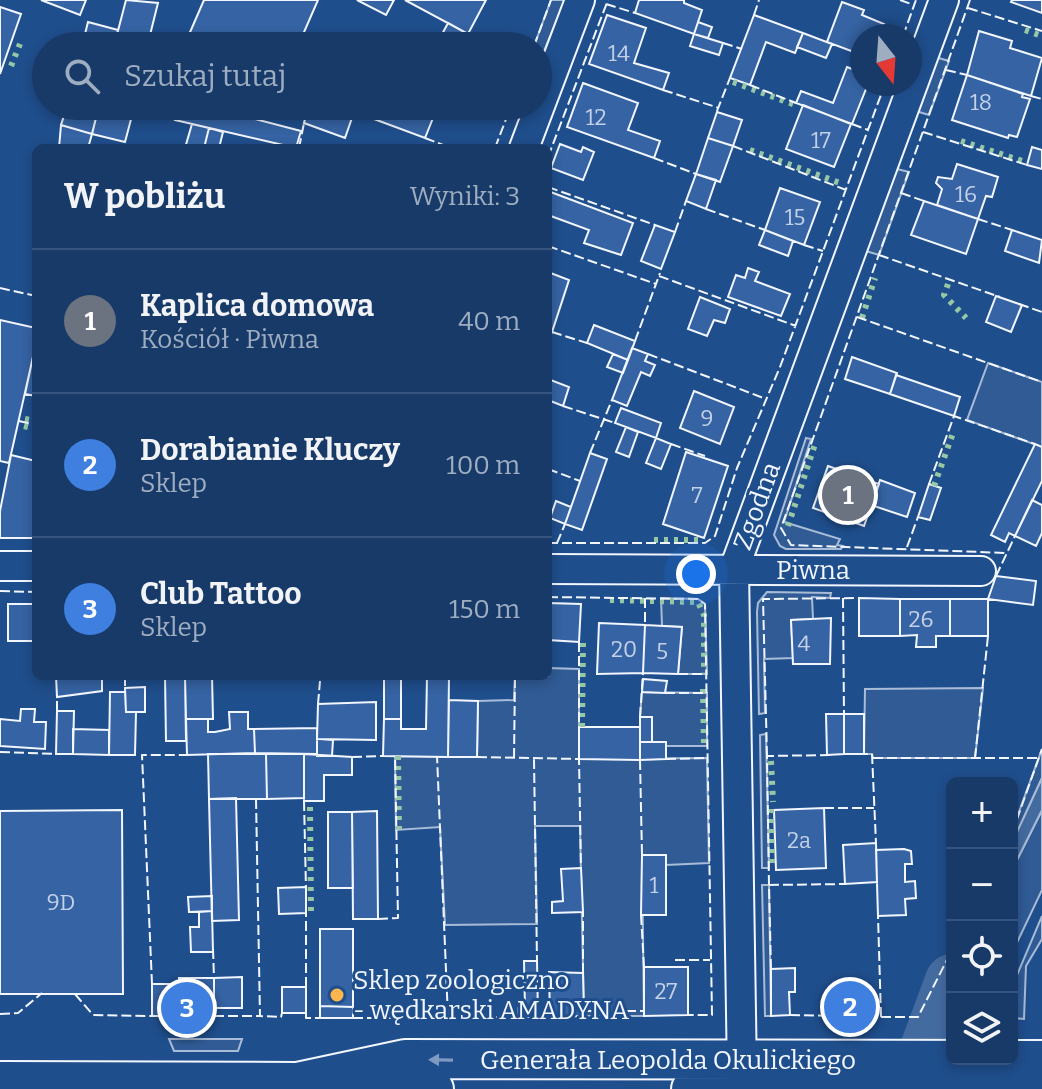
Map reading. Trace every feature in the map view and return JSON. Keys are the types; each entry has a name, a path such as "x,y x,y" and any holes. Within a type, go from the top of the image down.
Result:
{"main road":[{"name":"Generała Leopolda Okulickiego","path":"297,1082 405,1059 742,1074 939,1073 1042,1060"},
{"name":"Generała Leopolda Okulickiego","path":"939,1073 1042,1088"},
{"name":"Generała Leopolda Okulickiego","path":"691,1089 742,1074"},
{"name":"Generała Leopolda Okulickiego","path":"0,1081 297,1082 434,1089"}],"street":[{"path":"552,74 580,0"},
{"name":"Zgodna","path":"742,1074 734,569 944,0"},
{"path":"526,144 535,120"},
{"path":"0,566 32,566"},
{"name":"Piwna","path":"552,569 981,571"}],"shaded area":[{"path":"551,0 565,0 552,32 539,32"},
{"path":"935,57 949,61 929,115 916,111"},
{"path":"897,169 909,172 879,255 866,251"},
{"path":"988,363 1042,382 1042,447 967,420"},
{"path":"806,438 811,439 784,522 840,539 837,545 843,546 841,549 786,549 780,546 774,535"},
{"path":"767,592 831,593 830,598 812,597 813,619 791,620 793,658 764,659 765,713 759,714 757,612 758,603"},
{"path":"661,598 698,599 705,604 707,674 678,674 682,627 662,626"},
{"path":"552,668 579,669 579,759 707,758 709,863 666,865 665,855 642,856 644,1016 584,1016 580,826 535,826 537,924 445,925 440,827 396,830 395,756 477,757 478,701 514,700 515,680 552,680"},
{"path":"983,688 975,758 873,758 872,754 864,754 865,689"},
{"path":"642,692 707,693 707,746 666,746 666,742 652,742 652,717 640,717"},
{"path":"766,734 769,868 762,868 760,735"},
{"path":"1042,749 1042,778 1018,830 1018,815"},
{"path":"1042,778 1042,810 1018,858 1018,830"},
{"path":"1042,810 1042,890 1018,940 1018,921 1018,858"},
{"path":"762,885 769,885 771,1016 765,1016"},
{"path":"1042,916 1042,939 1026,966 1024,1019 1018,1018 1018,973"},
{"path":"946,975 946,1017 925,1017"},
{"path":"169,1039 242,1039 238,1051 174,1051"}],"building":[{"path":"41,0 86,0 80,15"},
{"path":"126,0 158,3 151,32 118,32"},
{"path":"204,0 318,0 304,32 190,32"},
{"path":"357,0 394,0 386,15"},
{"path":"405,0 486,0 469,32"},
{"path":"639,0 684,0 684,3 702,10 694,34 635,13"},
{"path":"1042,0 1042,13 1011,2"},
{"path":"842,2 864,10 862,15 884,24 850,24 850,51 827,42"},
{"path":"0,7 21,14 0,74"},
{"path":"607,15 646,28 634,63 669,73 663,90 589,64"},
{"path":"754,15 803,33 795,53 766,42 750,85 730,78"},
{"path":"88,22 118,30 118,32 86,32"},
{"path":"698,22 712,27 708,38 694,34"},
{"path":"448,23 464,32 443,32"},
{"path":"979,31 1012,41 1010,48 1042,58 1031,96 967,75"},
{"path":"803,33 832,44 826,58 797,47"},
{"path":"694,34 723,43 719,55 690,46"},
{"path":"847,67 850,68 850,96 863,96 852,124 796,103 801,91 833,103"},
{"path":"967,75 1030,99 1017,137 1009,135 1008,138 952,120"},
{"path":"583,83 638,103 628,130 660,141 654,158 567,127"},
{"path":"803,105 851,124 834,167 786,149"},
{"path":"717,112 742,120 733,146 708,138"},
{"path":"63,120 96,120 92,134 61,125"},
{"path":"96,120 131,120 125,142 92,134"},
{"path":"175,120 259,120 301,131 297,144 279,144"},
{"path":"305,120 351,120 345,138 304,123"},
{"path":"377,120 432,120 425,138"},
{"path":"192,124 209,128 205,144 186,144"},
{"path":"61,125 92,134 89,144 59,144"},
{"path":"209,128 223,132 220,144 205,144"},
{"path":"708,138 733,146 720,182 696,174"},
{"path":"560,144 581,152 583,147 594,152 583,180 552,168"},
{"path":"1032,147 1042,150 1042,169 1027,165"},
{"path":"957,164 998,177 992,197 986,196 978,219 937,205 942,189 936,183 938,177 952,179"},
{"path":"696,174 716,180 706,209 686,201"},
{"path":"780,188 820,202 804,245 765,230"},
{"path":"552,193 633,223 621,255 584,243 589,230 552,216"},
{"path":"924,201 978,219 966,254 911,235"},
{"path":"655,225 675,232 661,269 641,261"},
{"path":"765,230 793,241 788,256 759,245"},
{"path":"1012,230 1042,240 1039,263 1005,251"},
{"path":"748,268 759,272 755,281 790,294 781,316 728,297 736,275 745,278"},
{"path":"552,274 569,280 552,332"},
{"path":"996,296 1022,305 1011,332 986,322"},
{"path":"700,297 730,309 725,323 714,320 707,336 688,329"},
{"path":"0,320 32,327 32,362 9,463 0,461"},
{"path":"594,325 635,341 628,360 587,343"},
{"path":"632,348 648,354 645,361 655,365 650,376 641,372 627,406 612,400"},
{"path":"613,354 628,360 623,373 607,367"},
{"path":"852,357 897,373 890,394 845,379"},
{"path":"32,361 32,395 25,394"},
{"path":"896,375 960,397 954,416 890,394"},
{"path":"552,381 569,387 563,406 552,402"},
{"path":"694,391 734,407 720,444 680,428"},
{"path":"621,408 661,423 656,438 615,423"},
{"path":"626,427 638,432 629,457 616,452"},
{"path":"656,438 671,444 661,469 646,463"},
{"path":"1035,444 1042,447 1042,481 1015,536 1009,533 1005,542 991,535"},
{"path":"686,452 728,466 704,538 663,524"},
{"path":"590,453 607,459 582,530 565,524"},
{"path":"11,455 32,460 32,538 0,538 0,511"},
{"path":"828,466 879,484 864,526 813,508"},
{"path":"880,480 915,493 907,517 871,505"},
{"path":"929,484 941,488 930,520 918,517"},
{"path":"1032,500 1042,505 1042,533 1036,546 1015,536"},
{"path":"556,501 571,507 565,524 552,519"},
{"path":"996,576 1036,581 1033,605 988,599"},
{"path":"859,598 900,599 900,636 859,636"},
{"path":"900,599 950,599 950,636 936,636 936,647 916,647 917,635 900,636"},
{"path":"950,599 988,599 988,636 950,636"},
{"path":"552,603 581,604 579,642 552,640"},
{"path":"8,604 32,604 32,641 8,641"},
{"path":"831,618 830,664 793,664 791,620"},
{"path":"599,623 645,625 643,673 597,674"},
{"path":"645,625 682,627 678,674 643,673"},
{"path":"643,679 667,681 665,693 642,692"},
{"path":"56,680 102,680 102,691 57,697"},
{"path":"165,680 185,680 186,741 166,741"},
{"path":"185,680 212,680 213,719 186,719"},
{"path":"384,680 401,680 401,719 384,719"},
{"path":"427,680 449,680 448,757 383,756 384,719 401,719 401,729 426,729"},
{"path":"145,687 145,712 126,712 125,688"},
{"path":"110,692 125,692 126,712 136,712 135,755 109,755"},
{"path":"449,700 478,701 477,757 448,757"},
{"path":"376,702 376,740 317,739 318,704"},
{"path":"21,709 35,709 34,722 46,722 45,749 0,746 0,719 20,721"},
{"path":"57,711 74,711 73,754 56,754"},
{"path":"229,712 248,712 248,729 254,729 255,753 187,755 186,719 208,719 208,732 215,732 230,729"},
{"path":"826,714 844,714 844,754 827,755"},
{"path":"844,714 864,714 864,754 844,754"},
{"path":"640,717 652,717 652,742 640,742"},
{"path":"579,727 640,727 640,760 579,759"},
{"path":"317,728 317,754 255,753 254,729"},
{"path":"73,729 109,730 109,755 73,754"},
{"path":"317,739 333,740 332,756 317,756"},
{"path":"640,742 666,742 666,759 640,760"},
{"path":"208,754 266,754 267,799 209,799"},
{"path":"266,754 304,754 304,798 267,799"},
{"path":"304,754 352,757 352,775 324,775 324,801 304,801"},
{"path":"236,798 239,920 212,921 209,799"},
{"path":"824,808 826,868 776,870 774,810"},
{"path":"122,810 123,994 0,994 0,811"},
{"path":"377,811 378,919 353,919 352,812"},
{"path":"328,812 352,812 353,888 328,888"},
{"path":"876,843 877,882 845,884 843,845"},
{"path":"876,850 911,851 912,864 905,864 905,882 915,881 916,898 905,899 906,915 878,916"},
{"path":"642,855 666,855 666,915 641,915"},
{"path":"581,868 583,912 552,913 552,902 563,901 561,869"},
{"path":"306,887 306,913 279,914 278,888"},
{"path":"212,896 212,911 189,912 188,897"},
{"path":"212,911 213,952 191,952 190,927 199,927 199,912"},
{"path":"320,929 353,929 353,1007 320,1006"},
{"path":"524,961 537,961 538,1017 518,1017 518,1008 525,1008"},
{"path":"644,967 688,967 688,1015 644,1016"},
{"path":"795,968 795,992 789,992 790,1015 771,1016 771,969"},
{"path":"549,972 583,973 584,1016 550,1017"},
{"path":"242,977 242,1008 214,1008 214,978"},
{"path":"179,978 214,978 214,1016 152,1016 152,984 179,984"},
{"path":"282,987 306,987 306,1013 282,1013"},
{"path":"835,994 856,994 856,1015 835,1015"},
{"path":"320,1006 353,1007 353,1018 320,1018"}],"waterway":[{"path":"912,1089 948,993"}],"hedge":[{"path":"1025,30 1042,36"},
{"path":"11,66 22,39"},
{"path":"733,82 798,106"},
{"path":"961,141 1022,161"},
{"path":"750,150 840,183"},
{"path":"862,318 875,278"},
{"path":"948,284 944,295 966,318"},
{"path":"25,419 32,420"},
{"path":"24,426 32,428"},
{"path":"934,486 953,433"},
{"path":"788,526 816,441"},
{"path":"654,540 700,540"},
{"path":"610,600 698,602 704,615 704,674"},
{"path":"582,727 583,641"},
{"path":"703,689 704,747"},
{"path":"398,756 399,829"},
{"path":"771,761 773,802"},
{"path":"310,807 311,916"},
{"path":"771,809 772,866"}],"fence":[{"path":"539,32 551,0"},
{"path":"552,147 608,0"},
{"path":"754,15 759,0"},
{"path":"900,0 914,5"},
{"path":"907,24 916,0"},
{"path":"970,0 781,528 791,545 1007,553"},
{"path":"606,4 635,13"},
{"path":"968,8 1042,31"},
{"path":"723,43 742,49"},
{"path":"946,70 967,75"},
{"path":"717,111 730,78"},
{"path":"750,85 796,103"},
{"path":"663,90 719,108"},
{"path":"552,543 705,543 715,536 737,468 780,367 881,96"},
{"path":"1031,96 1042,99"},
{"path":"497,144 506,120"},
{"path":"300,144 304,123"},
{"path":"852,124 868,130"},
{"path":"923,132 1027,165"},
{"path":"425,138 441,144"},
{"path":"733,146 846,190"},
{"path":"654,158 696,174"},
{"path":"552,188 655,225"},
{"path":"901,193 924,201"},
{"path":"675,232 686,201"},
{"path":"706,209 765,230"},
{"path":"978,219 1012,230"},
{"path":"804,245 823,251"},
{"path":"552,247 656,284"},
{"path":"879,255 1000,297"},
{"path":"635,341 660,273"},
{"path":"659,276 796,326"},
{"path":"0,288 32,295"},
{"path":"1019,304 1042,312"},
{"path":"857,317 1042,382"},
{"path":"552,332 587,343"},
{"path":"648,354 766,399"},
{"path":"590,453 612,400"},
{"path":"563,406 615,423"},
{"path":"929,484 954,416 1035,444"},
{"path":"19,421 32,424"},
{"path":"671,444 705,456"},
{"path":"552,470 580,481"},
{"path":"907,547 918,517"},
{"path":"557,543 565,524"},
{"path":"996,576 1015,536"},
{"path":"0,591 32,592"},
{"path":"552,597 698,599 705,604 712,1015 688,1015"},
{"path":"645,598 645,625"},
{"path":"843,598 844,714"},
{"path":"767,756 763,599 859,598"},
{"path":"975,758 988,636"},
{"path":"579,642 579,727"},
{"path":"640,717 643,673"},
{"path":"678,674 707,674"},
{"path":"125,680 125,688"},
{"path":"514,758 515,680"},
{"path":"318,704 320,681"},
{"path":"665,693 707,693"},
{"path":"57,697 57,711"},
{"path":"1018,816 1042,749"},
{"path":"0,752 56,754"},
{"path":"858,754 872,754 876,843"},
{"path":"152,984 142,755 187,755"},
{"path":"769,885 767,756 830,755"},
{"path":"352,757 383,756"},
{"path":"378,919 398,918 395,756"},
{"path":"353,1018 448,1018 437,756"},
{"path":"477,757 579,759 581,868"},
{"path":"666,759 707,758"},
{"path":"873,758 1038,758"},
{"path":"534,759 537,961"},
{"path":"640,760 642,855"},
{"path":"256,799 260,1016 281,1017 282,1013"},
{"path":"304,801 306,889"},
{"path":"824,808 874,808"},
{"path":"771,969 769,885 845,884"},
{"path":"306,909 306,987"},
{"path":"583,912 583,973"},
{"path":"641,915 644,967"},
{"path":"853,1016 881,1017 878,916"},
{"path":"213,949 214,978"},
{"path":"675,960 710,960"},
{"path":"881,1017 918,1017 946,962"},
{"path":"0,1014 18,1013 42,993"},
{"path":"75,994 93,1015 152,1016"},
{"path":"584,1011 644,1011"},
{"path":"306,1013 306,1018 320,1018"},
{"path":"790,1015 837,1016"},
{"path":"214,1016 260,1016"},
{"path":"448,1018 518,1017"}],"place":[{"name":"Kaplica domowa","path":"848,495"},
{"name":"Sklep zoologiczno - wędkarski AMADYNA","path":"337,995"},
{"name":"Dorabianie Kluczy","path":"850,1007"},
{"name":"Club Tattoo","path":"187,1008"}]}
